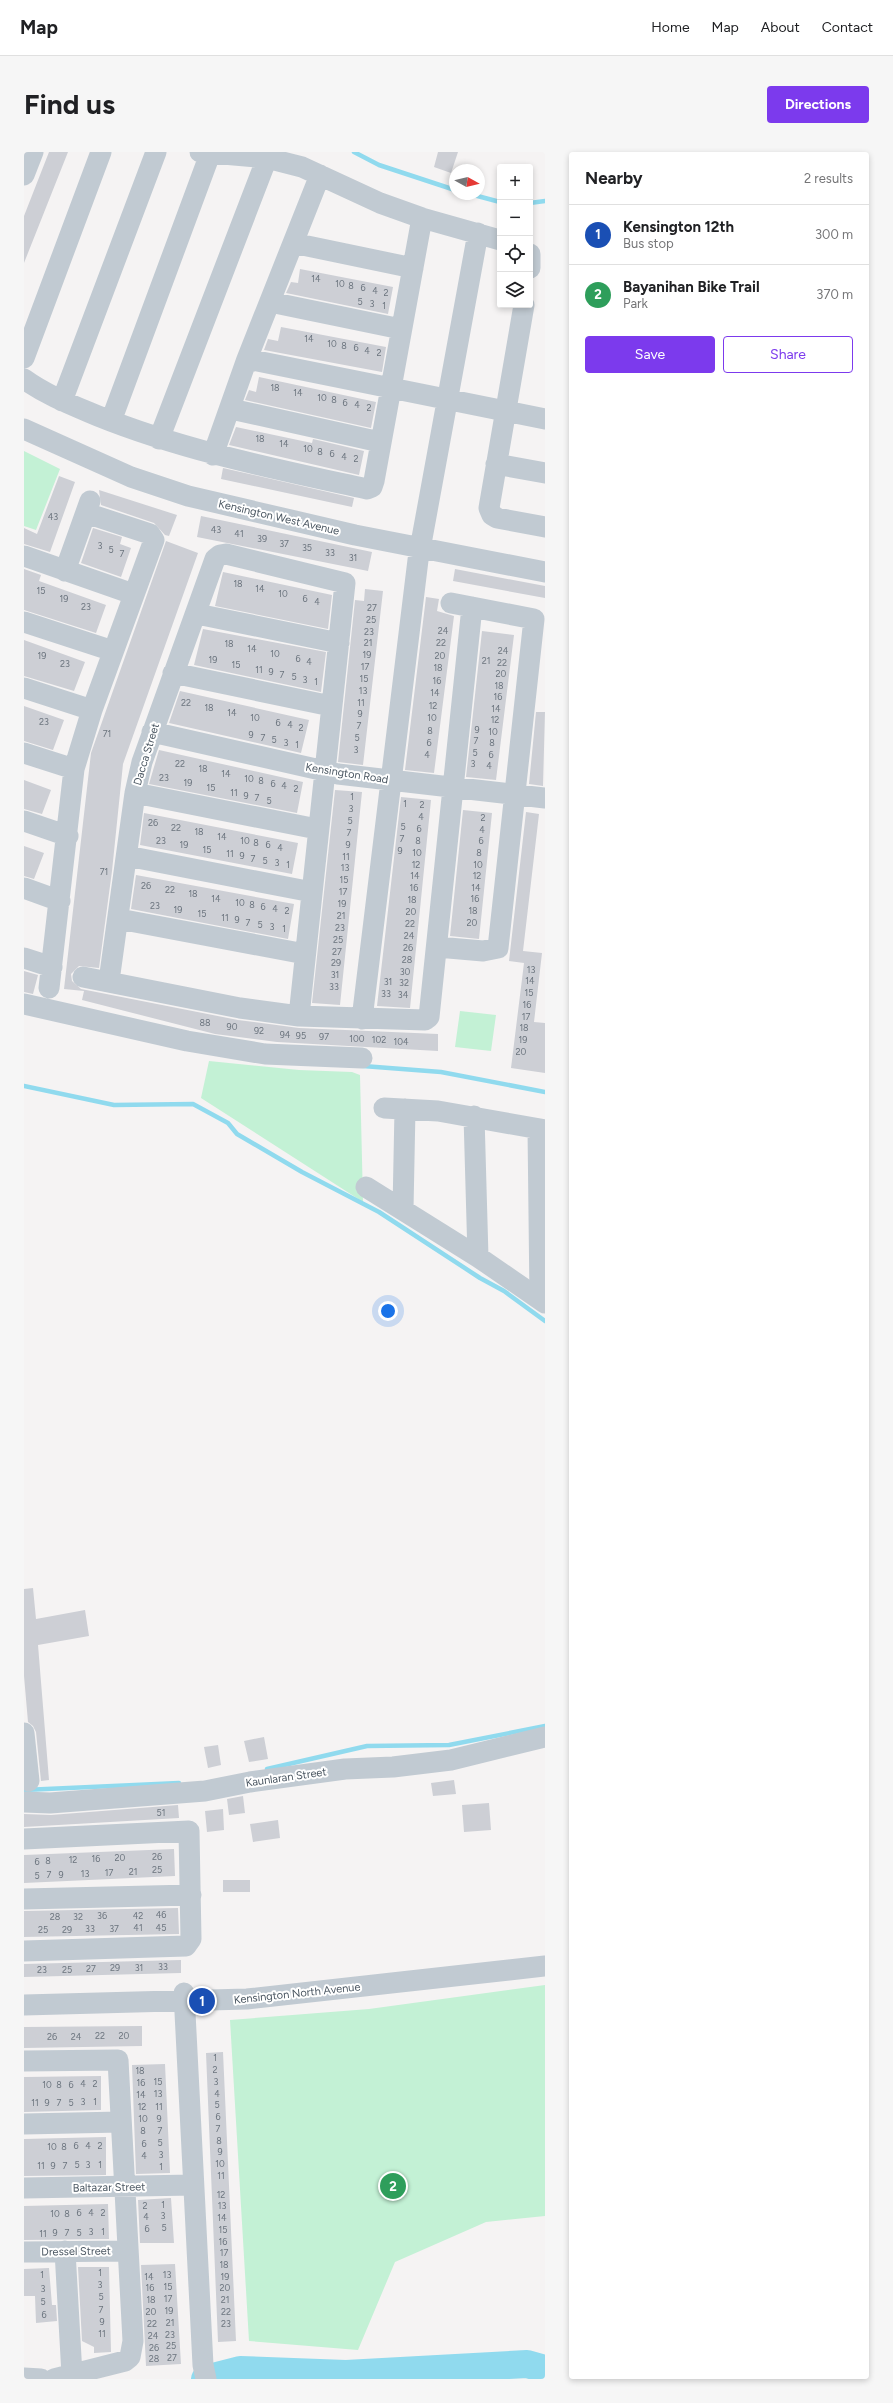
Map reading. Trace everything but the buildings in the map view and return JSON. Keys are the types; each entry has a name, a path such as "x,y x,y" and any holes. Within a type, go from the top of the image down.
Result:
{"street":[{"path":"24,175 33,152"},
{"path":"24,358 101,152"},
{"path":"62,401 156,152"},
{"path":"111,421 205,153 267,158 302,167 380,204 422,218 497,239"},
{"path":"159,439 267,158"},
{"path":"213,455 231,409 247,359 320,175"},
{"path":"24,379 62,401 159,439 213,455 367,489 372,487 422,218"},
{"path":"362,1019 420,548 478,233"},
{"path":"293,243 413,268"},
{"path":"270,302 401,329"},
{"path":"523,308 489,508 492,515 497,518 545,527"},
{"path":"247,359 545,419"},
{"path":"231,409 380,442"},
{"name":"Kensington West Avenue","path":"24,429 111,469 169,491 355,535 545,572"},
{"path":"496,464 545,473"},
{"path":"50,988 68,836 74,769 92,710 133,594 154,540 150,534 88,507 65,570"},
{"name":"Dacca Street","path":"109,981 119,919 135,793 142,762 173,673 197,614 215,559 220,555 226,554 345,584 338,644"},
{"path":"24,556 133,594"},
{"path":"437,947 483,951 498,948 516,796 534,619 451,603"},
{"path":"83,977 240,1008 299,1016 425,1020 429,1017 472,607"},
{"path":"197,614 338,644 323,771 299,1016"},
{"path":"24,622 113,651"},
{"path":"173,673 331,706"},
{"path":"24,688 92,710"},
{"name":"Kensington Road","path":"152,732 323,771 454,789 545,798"},
{"path":"24,753 74,769"},
{"path":"135,793 317,829"},
{"path":"24,821 68,836"},
{"path":"127,856 312,892"},
{"path":"24,888 60,901"},
{"path":"119,919 305,954"},
{"path":"24,958 52,967"},
{"path":"24,1004 187,1041 258,1052 362,1058"},
{"path":"384,1108 474,1116 542,1130 543,1301"},
{"path":"403,1209 405,1109"},
{"path":"474,1116 478,1257"},
{"path":"366,1187 478,1257 543,1301"},
{"name":"Kaunlaran Street","path":"24,1802 50,1803 205,1791 250,1782 337,1770 393,1767 456,1759 545,1737"},
{"path":"25,1745 29,1781"},
{"path":"24,1839 189,1831 191,1895 191,1939 186,1946 24,1951"},
{"path":"24,1899 191,1895"},
{"name":"Kensington North Avenue","path":"24,2005 184,1997 246,1999 545,1966"},
{"path":"184,1997 193,2185 205,2372"},
{"path":"24,2060 118,2060 133,2341 130,2357 125,2361 63,2377 65,2251"},
{"path":"24,2124 121,2122"},
{"name":"Baltazar Street","path":"24,2188 193,2185"},
{"name":"Dressel Street","path":"24,2252 127,2251"},
{"path":"24,2378 41,2379"}],"green space":[{"path":"24,451 60,469 36,530 24,526"},
{"path":"460,1011 496,1015 491,1051 455,1047"},
{"path":"209,1061 299,1070 352,1072 360,1075 363,1202 201,1098"},
{"path":"545,1985 545,2216 486,2222 395,2262 358,2350 249,2341 230,2020 369,2009"}],"waterway":[{"path":"354,152 379,165 449,188"},
{"path":"485,198 497,201"},
{"path":"533,203 545,201"},
{"path":"363,1066 441,1072 545,1092"},
{"path":"24,1086 114,1105 193,1104 228,1123 237,1134 302,1172 379,1212 480,1278 504,1291 545,1321"},
{"path":"267,1769 367,1746 449,1745 545,1726"},
{"path":"24,1790 179,1783"},
{"path":"205,2379 240,2370 346,2374 527,2364 545,2369"}],"place":[{"name":"Kensington 12th","path":"202,2001"},
{"name":"Bayanihan Bike Trail","path":"393,2186"}]}
